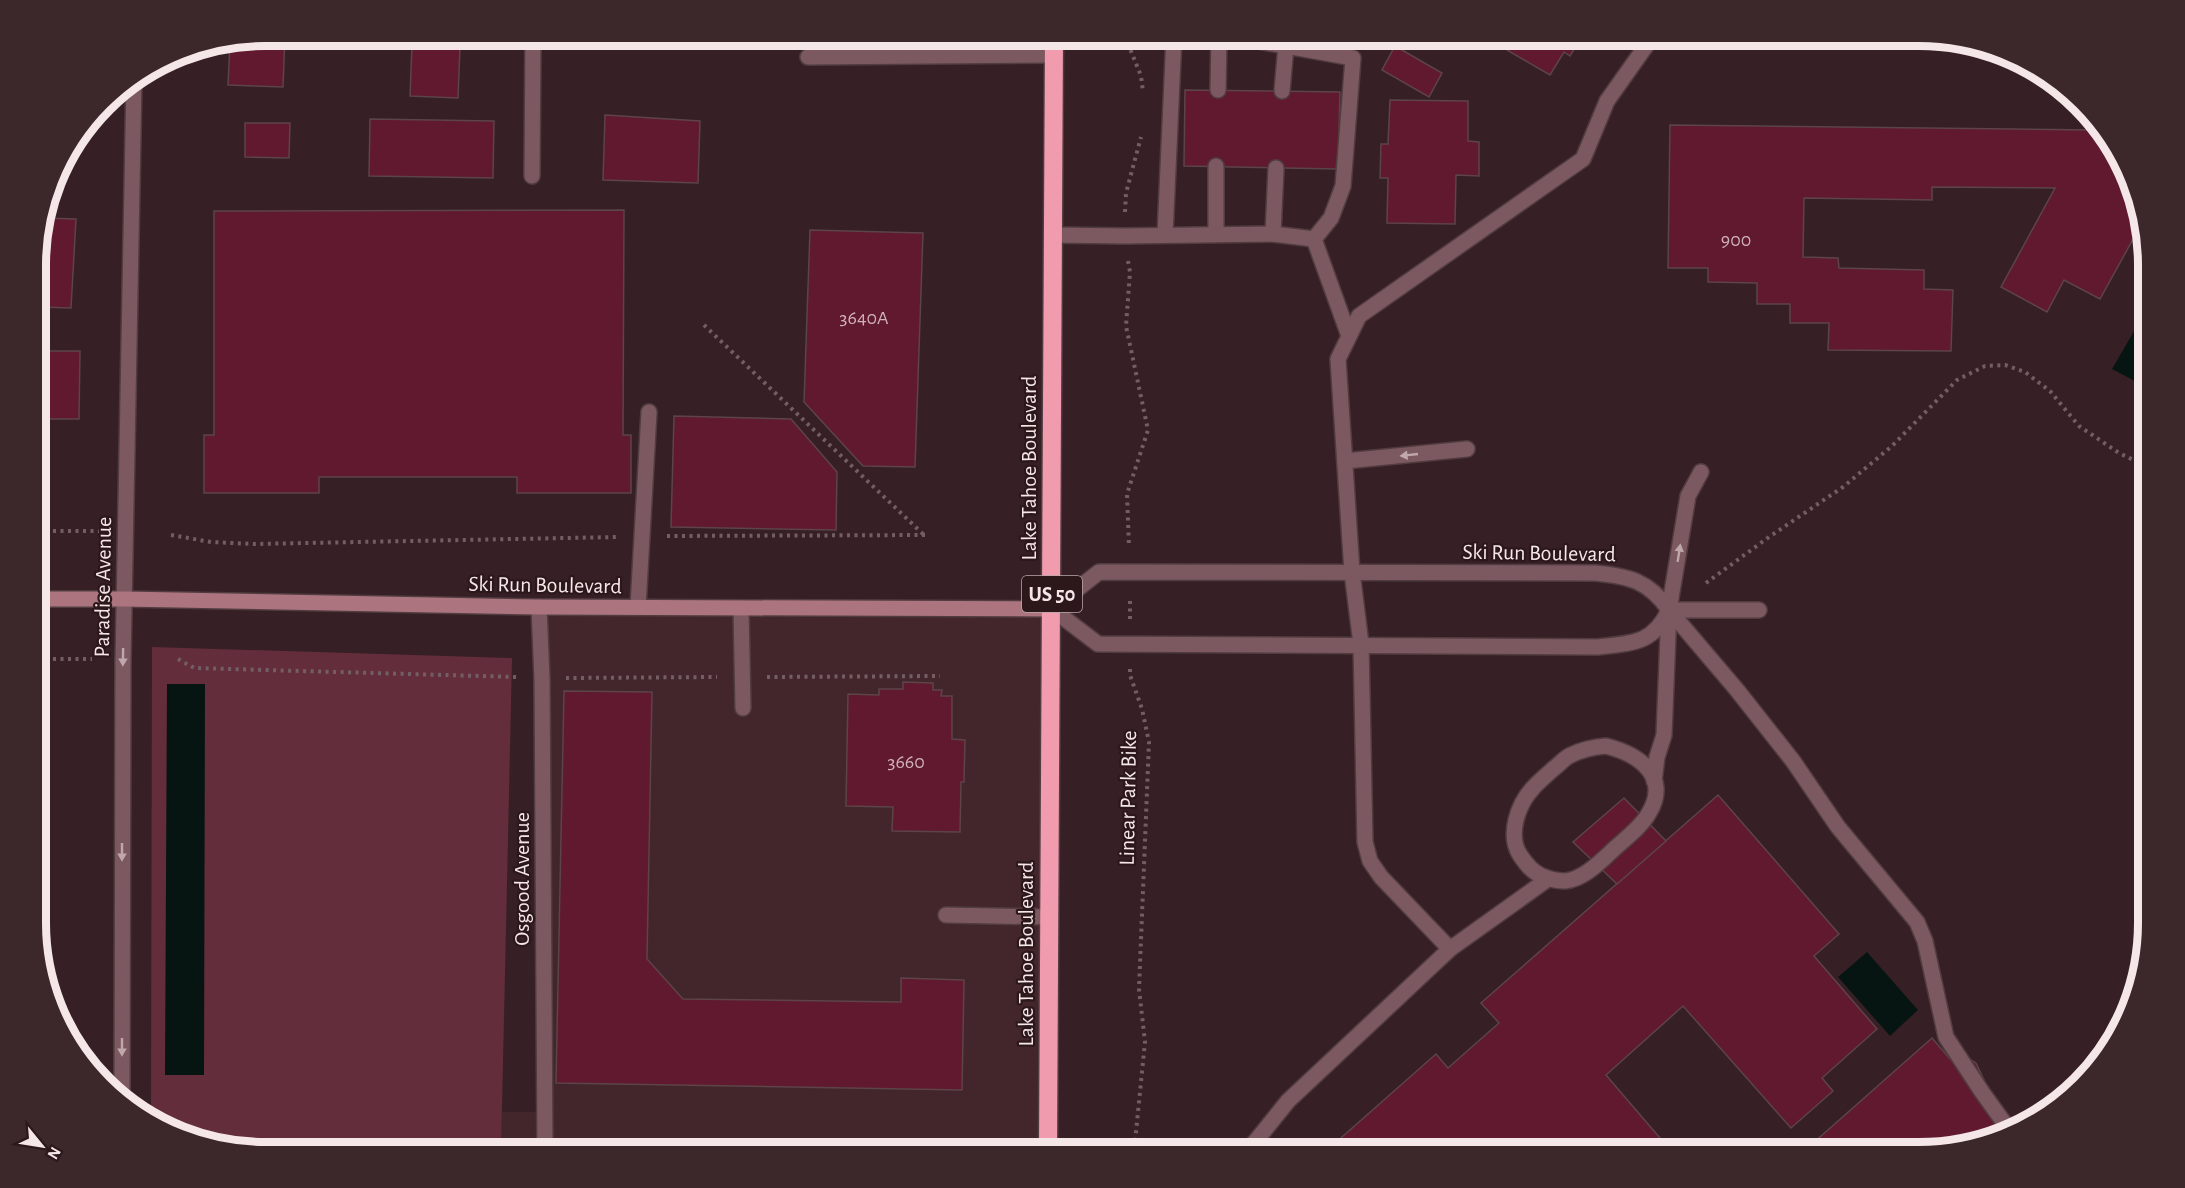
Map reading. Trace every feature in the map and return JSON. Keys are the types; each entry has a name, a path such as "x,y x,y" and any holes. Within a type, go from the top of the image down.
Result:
{"highway":[{"name":"Lake Tahoe Boulevard","path":"1048,1142 1053,46"}],"main road":[{"name":"Ski Run Boulevard","path":"46,599 539,607 1052,609"}],"street":[{"path":"532,176 533,46"},
{"path":"1165,235 1174,46"},
{"path":"1218,90 1220,46"},
{"path":"1282,91 1286,46 1353,58 1344,186 1331,218 1314,239"},
{"path":"1450,949 1381,877 1370,861 1365,842 1361,644 1352,572 1338,359 1359,316 1583,159 1607,101 1646,46"},
{"path":"808,57 1053,54"},
{"name":"Paradise Avenue","path":"122,1088 124,599 134,91"},
{"path":"1216,166 1216,234"},
{"path":"1273,234 1276,168"},
{"path":"1053,235 1273,234 1314,239"},
{"path":"1314,239 1349,336"},
{"path":"638,607 649,412"},
{"path":"1345,461 1467,449"},
{"path":"1654,781 1647,768 1636,757 1606,746 1589,748 1569,756 1533,788 1522,802 1516,819 1514,835 1517,851 1527,866 1536,874 1548,879 1566,881 1580,876 1599,863 1650,813 1656,794 1654,781 1657,757 1664,735 1669,610 1688,496 1701,472"},
{"name":"Ski Run Boulevard","path":"1052,609 1099,572 1595,573 1622,575 1644,584 1659,596 1737,690 1792,761 1838,827 1917,922 1925,941 1946,1037 2005,1124"},
{"name":"Osgood Avenue","path":"539,607 542,690 545,1142"},
{"path":"741,608 743,708"},
{"path":"1052,609 1098,644 1598,647 1646,639 1662,626 1669,610"},
{"path":"1669,610 1759,610"},
{"path":"1255,1142 1288,1101 1450,949 1548,879"},
{"path":"946,915 1050,917"}],"path":[{"path":"1129,46 1141,76 1145,99"},
{"name":"Linear Park Bike","path":"1135,1142 1145,1042 1139,989 1149,742 1142,709 1130,675 1127,494 1148,430 1126,326 1130,272 1124,236 1126,193 1143,129"},
{"path":"171,535 211,542 254,544 925,535 704,325"},
{"path":"1706,584 1769,537 1843,487 1892,446 1958,380 1985,366 2005,365 2025,372 2050,391 2079,426 2119,453 2138,462"},
{"path":"46,531 100,531"},
{"path":"46,659 92,659"}],"shaded area":[{"path":"2138,324 2138,383 2112,369"},
{"path":"1052,607 1048,1142 501,1142 502,1112 549,1112 540,609"},
{"path":"152,647 512,658 501,1142 237,1140 195,1130 151,1109"},
{"path":"167,684 205,684 204,1075 165,1075"},
{"path":"1867,952 1918,1010 1890,1036 1838,977"}],"building":[{"path":"285,46 283,87 228,85 230,50"},
{"path":"412,46 460,46 458,98 410,96"},
{"path":"1395,46 1442,73 1429,97 1382,70"},
{"path":"1500,46 1576,46 1570,56 1564,52 1550,75"},
{"path":"1185,90 1340,92 1338,169 1184,166"},
{"path":"1390,100 1468,101 1468,141 1479,142 1479,176 1456,175 1455,224 1387,223 1388,178 1380,178 1381,144 1388,144"},
{"path":"605,115 700,121 698,183 603,180"},
{"path":"370,119 494,121 493,178 369,176"},
{"path":"245,123 290,123 289,158 245,157"},
{"path":"1670,125 2091,130 2102,144 2122,182 2136,233 2100,299 2064,280 2047,312 2001,287 2055,188 1932,187 1932,200 1804,198 1803,257 1838,258 1839,268 1924,270 1924,289 1953,290 1951,351 1828,350 1829,323 1790,323 1790,304 1757,304 1757,283 1708,282 1708,268 1668,268"},
{"path":"624,210 623,435 631,435 631,493 517,493 517,477 319,477 319,493 204,493 204,435 214,435 214,211"},
{"path":"52,218 76,219 71,308 46,307 47,251"},
{"path":"810,230 923,233 915,467 863,466 804,402"},
{"path":"46,351 80,351 79,419 46,419"},
{"path":"674,416 791,419 837,472 836,530 671,527"},
{"path":"903,682 933,683 933,690 942,690 941,696 952,696 952,739 965,740 960,832 892,831 893,807 846,806 848,694 879,695 879,689 903,689"},
{"path":"564,691 652,692 647,959 683,999 901,1002 901,978 964,980 962,1090 556,1083"},
{"path":"1718,795 1839,934 1814,956 1877,1029 1822,1078 1833,1091 1791,1128 1683,1006 1606,1075 1663,1142 1336,1142 1436,1054 1448,1068 1499,1023 1481,1003"},
{"path":"1624,798 1666,841 1617,884 1573,842"},
{"path":"1932,1038 1950,1059 1959,1052 1976,1063 1984,1080 1975,1088 2006,1123 1976,1134 1948,1140 1814,1142"},
{"path":"886,1139 970,1139 970,1142 886,1142"}]}
